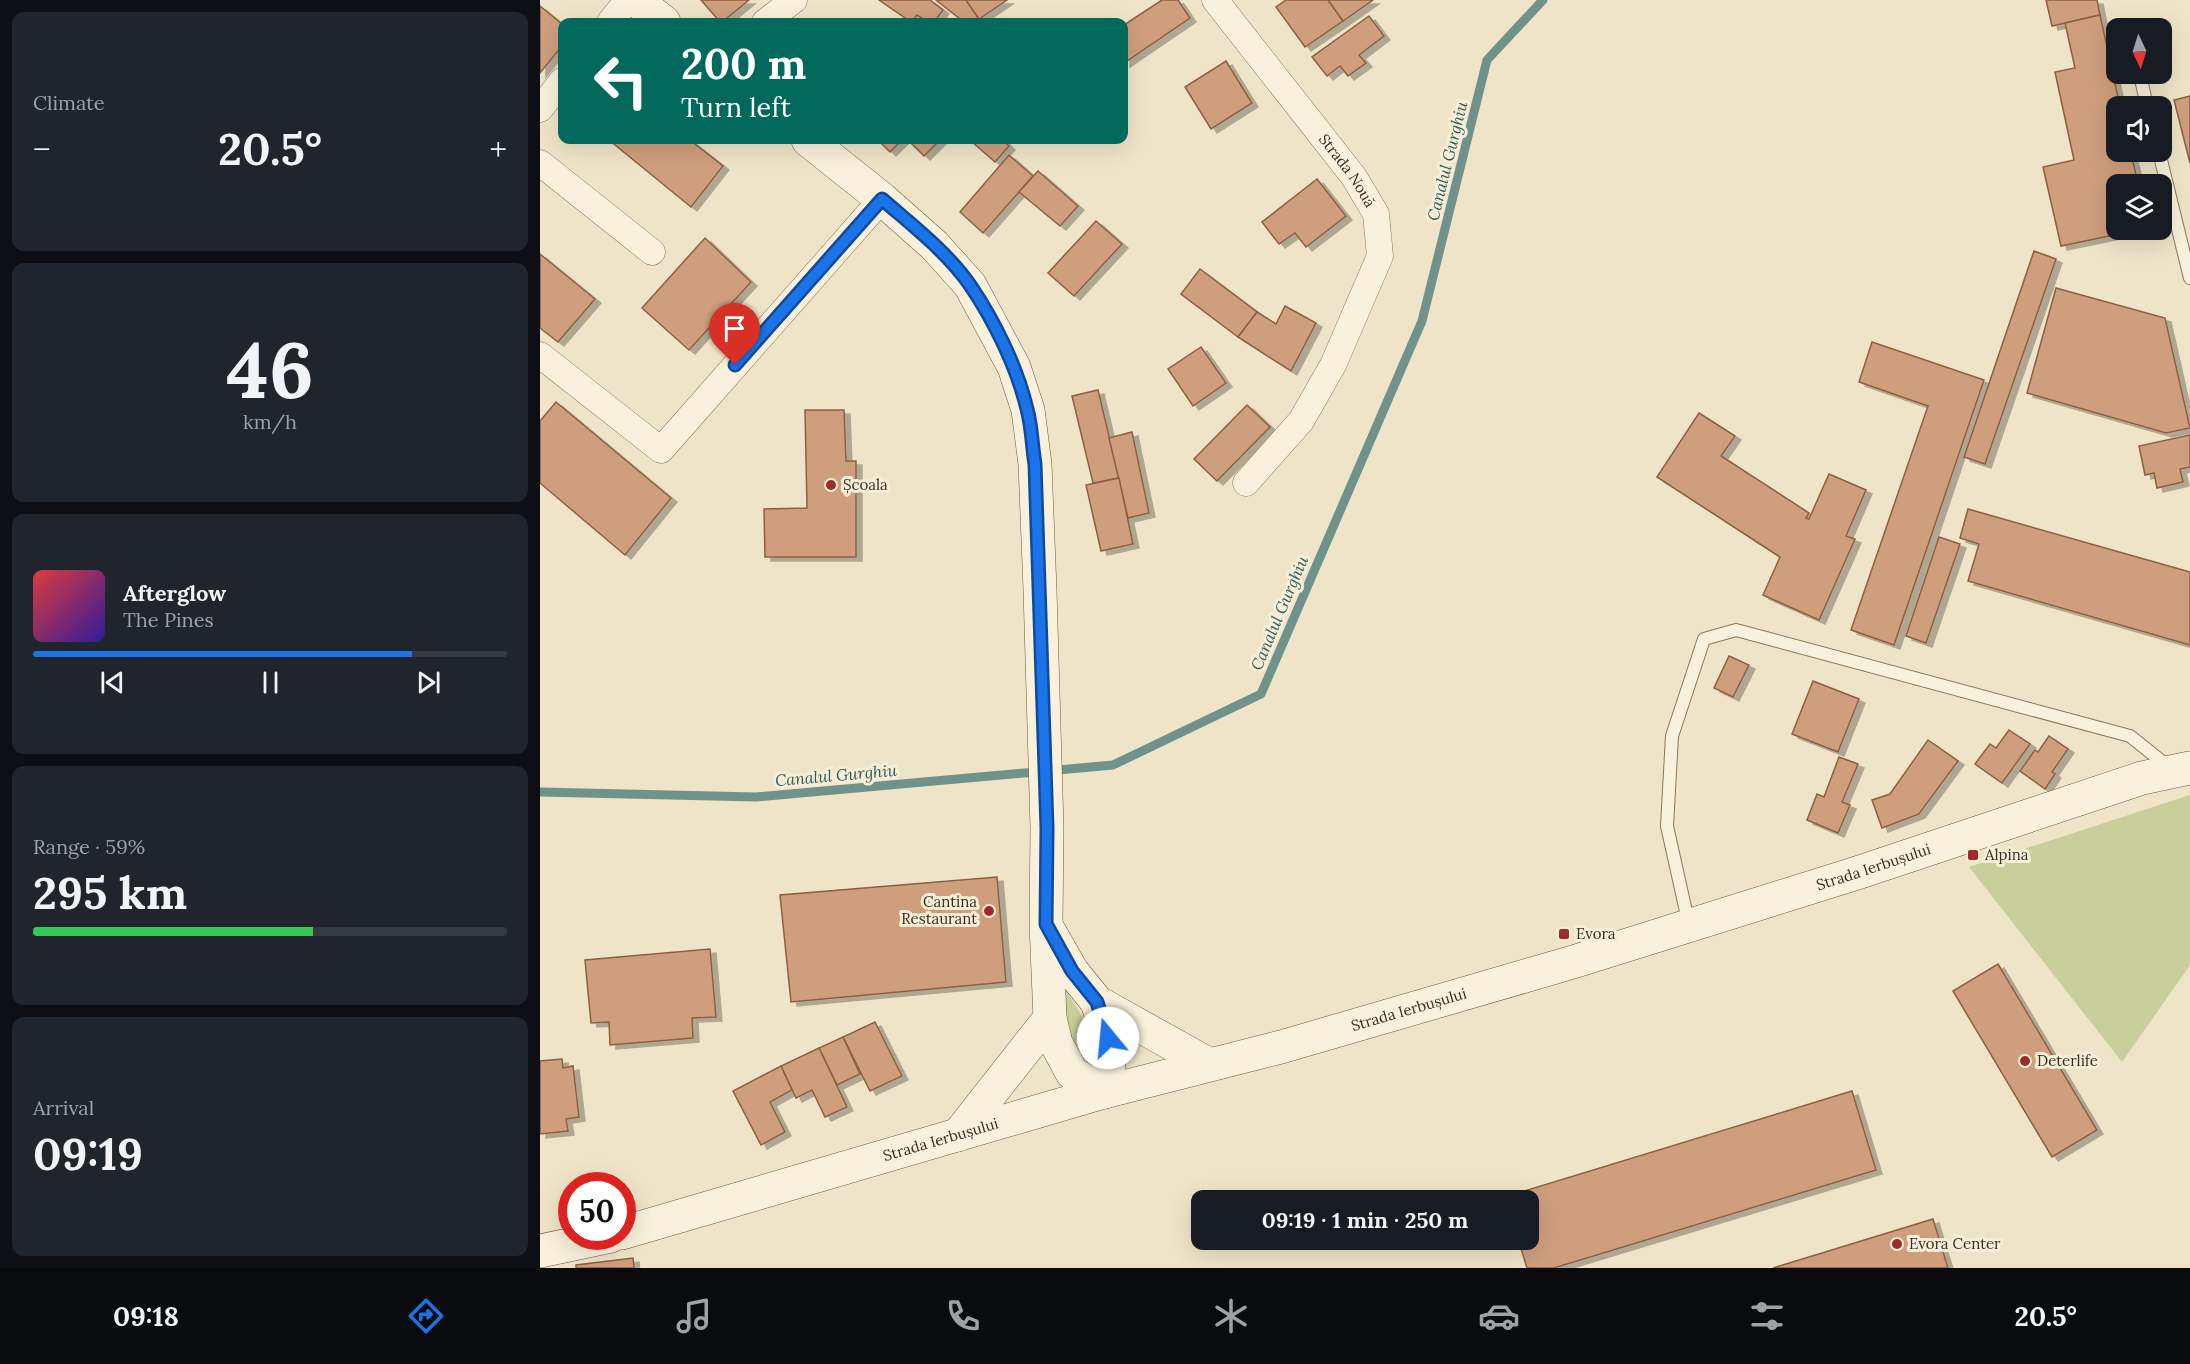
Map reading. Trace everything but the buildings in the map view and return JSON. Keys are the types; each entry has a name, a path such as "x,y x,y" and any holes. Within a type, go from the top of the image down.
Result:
{"main road":[{"path":"636,0 659,18"},
{"path":"813,144 882,199 934,245 970,285 1014,367 1028,410 1035,464 1047,828 1046,924 1050,1018 1056,1043 1072,1073 1104,1092 1109,1064 1108,1038 1097,1002 1072,971 1046,924"},
{"name":"Strada Ierbușului","path":"636,1229 1104,1092 1281,1047 1689,926 2142,778 2182,770"},
{"path":"1097,1002 1208,1064"},
{"path":"958,1135 1050,1018"},
{"path":"540,1251 558,1247"}],"street":[{"path":"613,18 628,0"},
{"path":"770,18 794,0"},
{"name":"Strada Nouă","path":"1215,0 1353,177 1376,214 1380,256 1333,365 1301,421 1246,483"},
{"path":"540,109 558,86"},
{"path":"540,163 652,252"},
{"path":"540,356 661,450 882,199"}],"lane":[{"path":"2161,162 2190,278"},
{"path":"1689,926 1667,826 1672,736 1704,639 1736,630 2130,736 2182,770"}],"green space":[{"path":"2190,795 2190,965 2122,1062 1969,867"},
{"path":"1066,990 1093,1035 1094,1071 1089,1074 1066,1027"}],"waterway":[{"name":"Canalul Gurghiu","path":"540,792 756,797 1113,765 1261,694 1422,321 1487,60 1543,0"}],"place":[{"name":"Școala","path":"831,485"},
{"name":"Alpina","path":"1973,855"},
{"name":"Cantina Restaurant","path":"989,911"},
{"name":"Evora","path":"1564,934"},
{"name":"Deterlife","path":"2025,1061"},
{"name":"Evora Center","path":"1897,1244"}],"route":[{"path":"735,365 882,199 934,245 970,285 993,326 1014,367 1028,410 1035,464 1047,828 1046,924 1072,971 1097,1002 1108,1038"}]}
